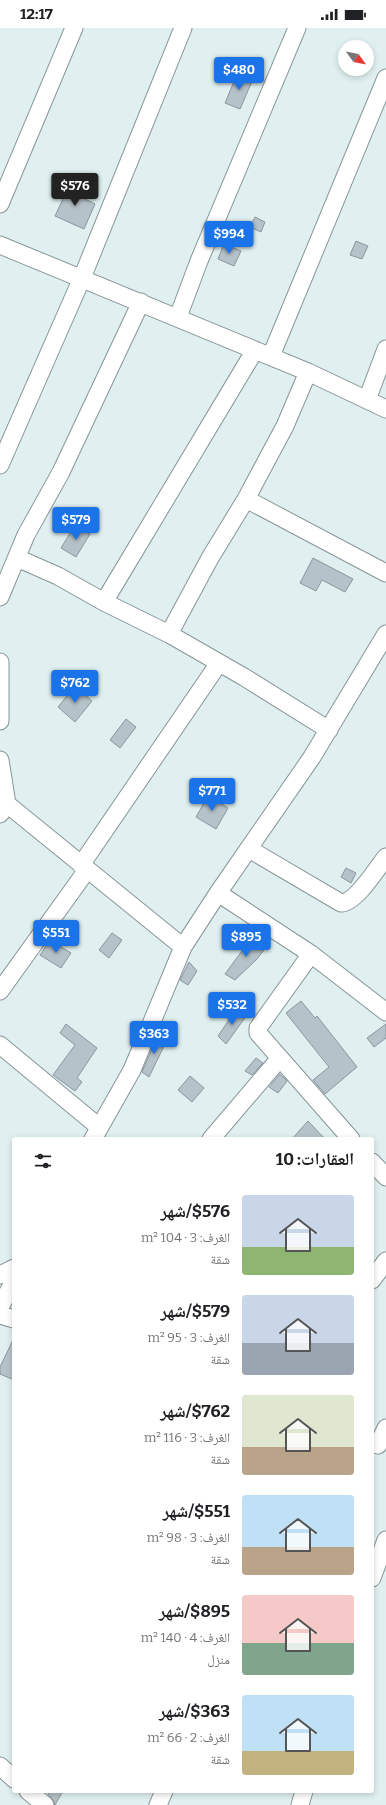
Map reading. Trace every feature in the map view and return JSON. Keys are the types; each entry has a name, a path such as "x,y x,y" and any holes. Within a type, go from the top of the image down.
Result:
{"street":[{"path":"0,204 74,28"},
{"path":"0,465 82,278 183,28"},
{"path":"178,317 198,261 297,28"},
{"path":"104,602 263,353 386,78"},
{"path":"0,245 178,317 308,372 386,409"},
{"path":"0,597 26,535 61,472 141,302"},
{"path":"367,400 386,349"},
{"path":"169,634 210,558 246,499 285,426 308,372"},
{"path":"246,499 386,573"},
{"path":"17,558 58,576 104,602 169,634 329,730"},
{"path":"0,1046 96,1133 132,1070 183,947 329,730 386,634"},
{"path":"0,662 0,721"},
{"path":"0,991 84,868 219,663"},
{"path":"0,760 2,803 183,947"},
{"path":"249,849 345,903 353,898 386,857"},
{"path":"218,893 311,954 384,1006"},
{"path":"311,954 258,1028 258,1033 348,1137"},
{"path":"213,1137 280,1058"},
{"path":"374,1164 386,1177"},
{"path":"374,1277 386,1260"},
{"path":"0,1275 12,1269"},
{"path":"0,1307 12,1285"},
{"path":"0,1315 12,1318"},
{"path":"379,1445 386,1428"},
{"path":"374,1573 386,1540"},
{"path":"0,1766 12,1777"},
{"path":"31,1793 45,1805"},
{"path":"158,1805 163,1793"},
{"path":"300,1805 303,1793"}],"building":[{"path":"238,72 253,79 240,109 225,103"},
{"path":"70,184 86,190 83,198 95,204 84,229 55,216"},
{"path":"255,217 265,222 261,232 250,227"},
{"path":"356,241 368,246 362,259 350,255"},
{"path":"224,244 241,251 234,266 218,259"},
{"path":"75,525 90,534 76,557 61,548"},
{"path":"313,558 353,579 345,592 322,580 316,591 300,583"},
{"path":"75,686 92,701 75,722 58,707"},
{"path":"126,719 136,727 120,748 110,740"},
{"path":"208,796 228,808 216,829 196,817"},
{"path":"346,868 356,873 351,883 341,877"},
{"path":"112,933 122,940 109,958 99,950"},
{"path":"253,936 267,946 257,959 235,980 225,974"},
{"path":"50,940 71,953 61,968 40,955"},
{"path":"189,962 197,971 188,985 180,980"},
{"path":"301,1001 315,1018 317,1016 357,1067 325,1094 313,1080 329,1067 286,1013"},
{"path":"241,1010 247,1015 226,1044 218,1036 235,1011 238,1013"},
{"path":"66,1024 97,1048 77,1078 82,1082 75,1091 53,1075 75,1045 60,1033"},
{"path":"386,1024 386,1038 374,1047 367,1038"},
{"path":"158,1035 167,1040 149,1077 142,1072"},
{"path":"256,1058 263,1063 252,1075 245,1071"},
{"path":"280,1074 287,1081 278,1093 269,1087"},
{"path":"190,1076 204,1088 192,1102 178,1090"},
{"path":"308,1121 323,1137 294,1137"},
{"path":"12,1342 12,1379 0,1374 0,1367"},
{"path":"62,1793 55,1805 54,1801 48,1794"}]}
